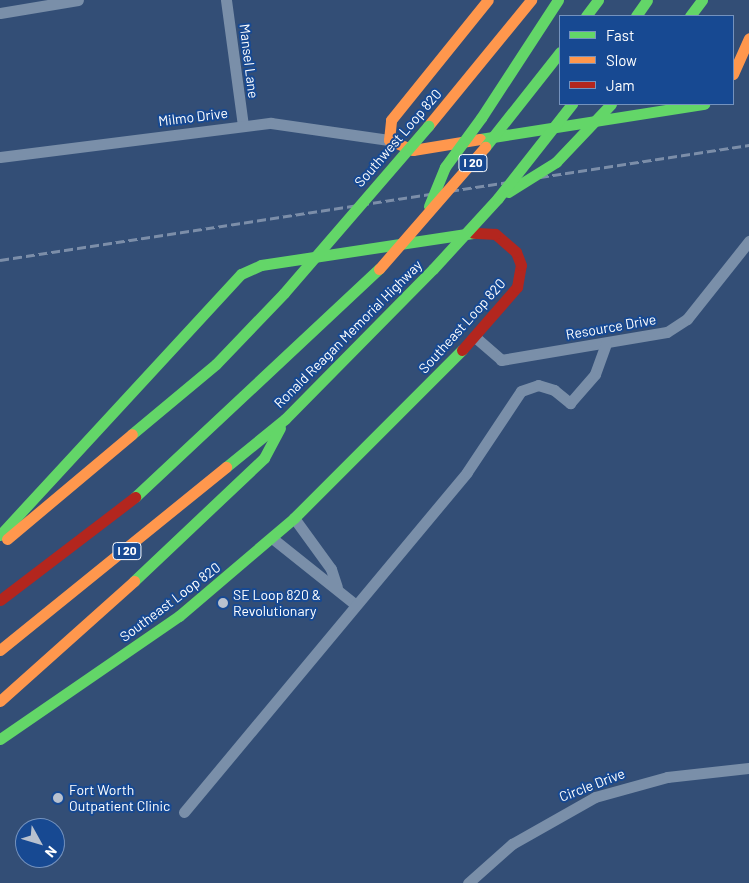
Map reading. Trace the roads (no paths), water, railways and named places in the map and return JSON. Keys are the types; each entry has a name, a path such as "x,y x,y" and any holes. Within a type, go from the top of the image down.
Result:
{"main road":[{"path":"488,0 401,104 391,120 389,140 413,150 698,105"},
{"name":"Southwest Loop 820","path":"0,544 216,364 284,293 510,32 531,0"},
{"path":"423,221 445,167 481,118 558,0"},
{"path":"587,15 598,0"},
{"path":"637,15 647,0"},
{"path":"691,15 702,0"},
{"path":"734,72 749,38"},
{"name":"Ronald Reagan Memorial Highway","path":"0,600 118,512 221,424 379,269 423,221 559,53"},
{"name":"Ronald Reagan Memorial Highway","path":"0,650 285,420 434,270 498,198 571,105"},
{"path":"498,198 556,162 610,105"},
{"name":"Southeast Loop 820","path":"0,535 226,287 261,265 467,234 495,234 516,252 522,277 474,337 294,518 179,616 0,739"},
{"path":"0,701 92,621 264,458 285,420"}],"street":[{"path":"0,13 78,0"},
{"name":"Mansel Lane","path":"226,0 243,126"},
{"name":"Milmo Drive","path":"0,157 243,126 304,125 389,140"},
{"name":"Resource Drive","path":"474,337 501,360 667,332 679,326 749,240"},
{"path":"184,812 467,472 521,391 538,384 554,390 570,404 595,374 606,343"},
{"path":"294,518 331,569 337,586"},
{"path":"272,538 337,586 356,605"},
{"name":"Circle Drive","path":"468,883 512,844 595,797 667,777 749,768"}],"railway":[{"path":"0,260 749,145"}],"place":[{"name":"SE Loop 820 & Revolutionary","path":"223,603"},
{"name":"Fort Worth Outpatient Clinic","path":"58,798"}]}
